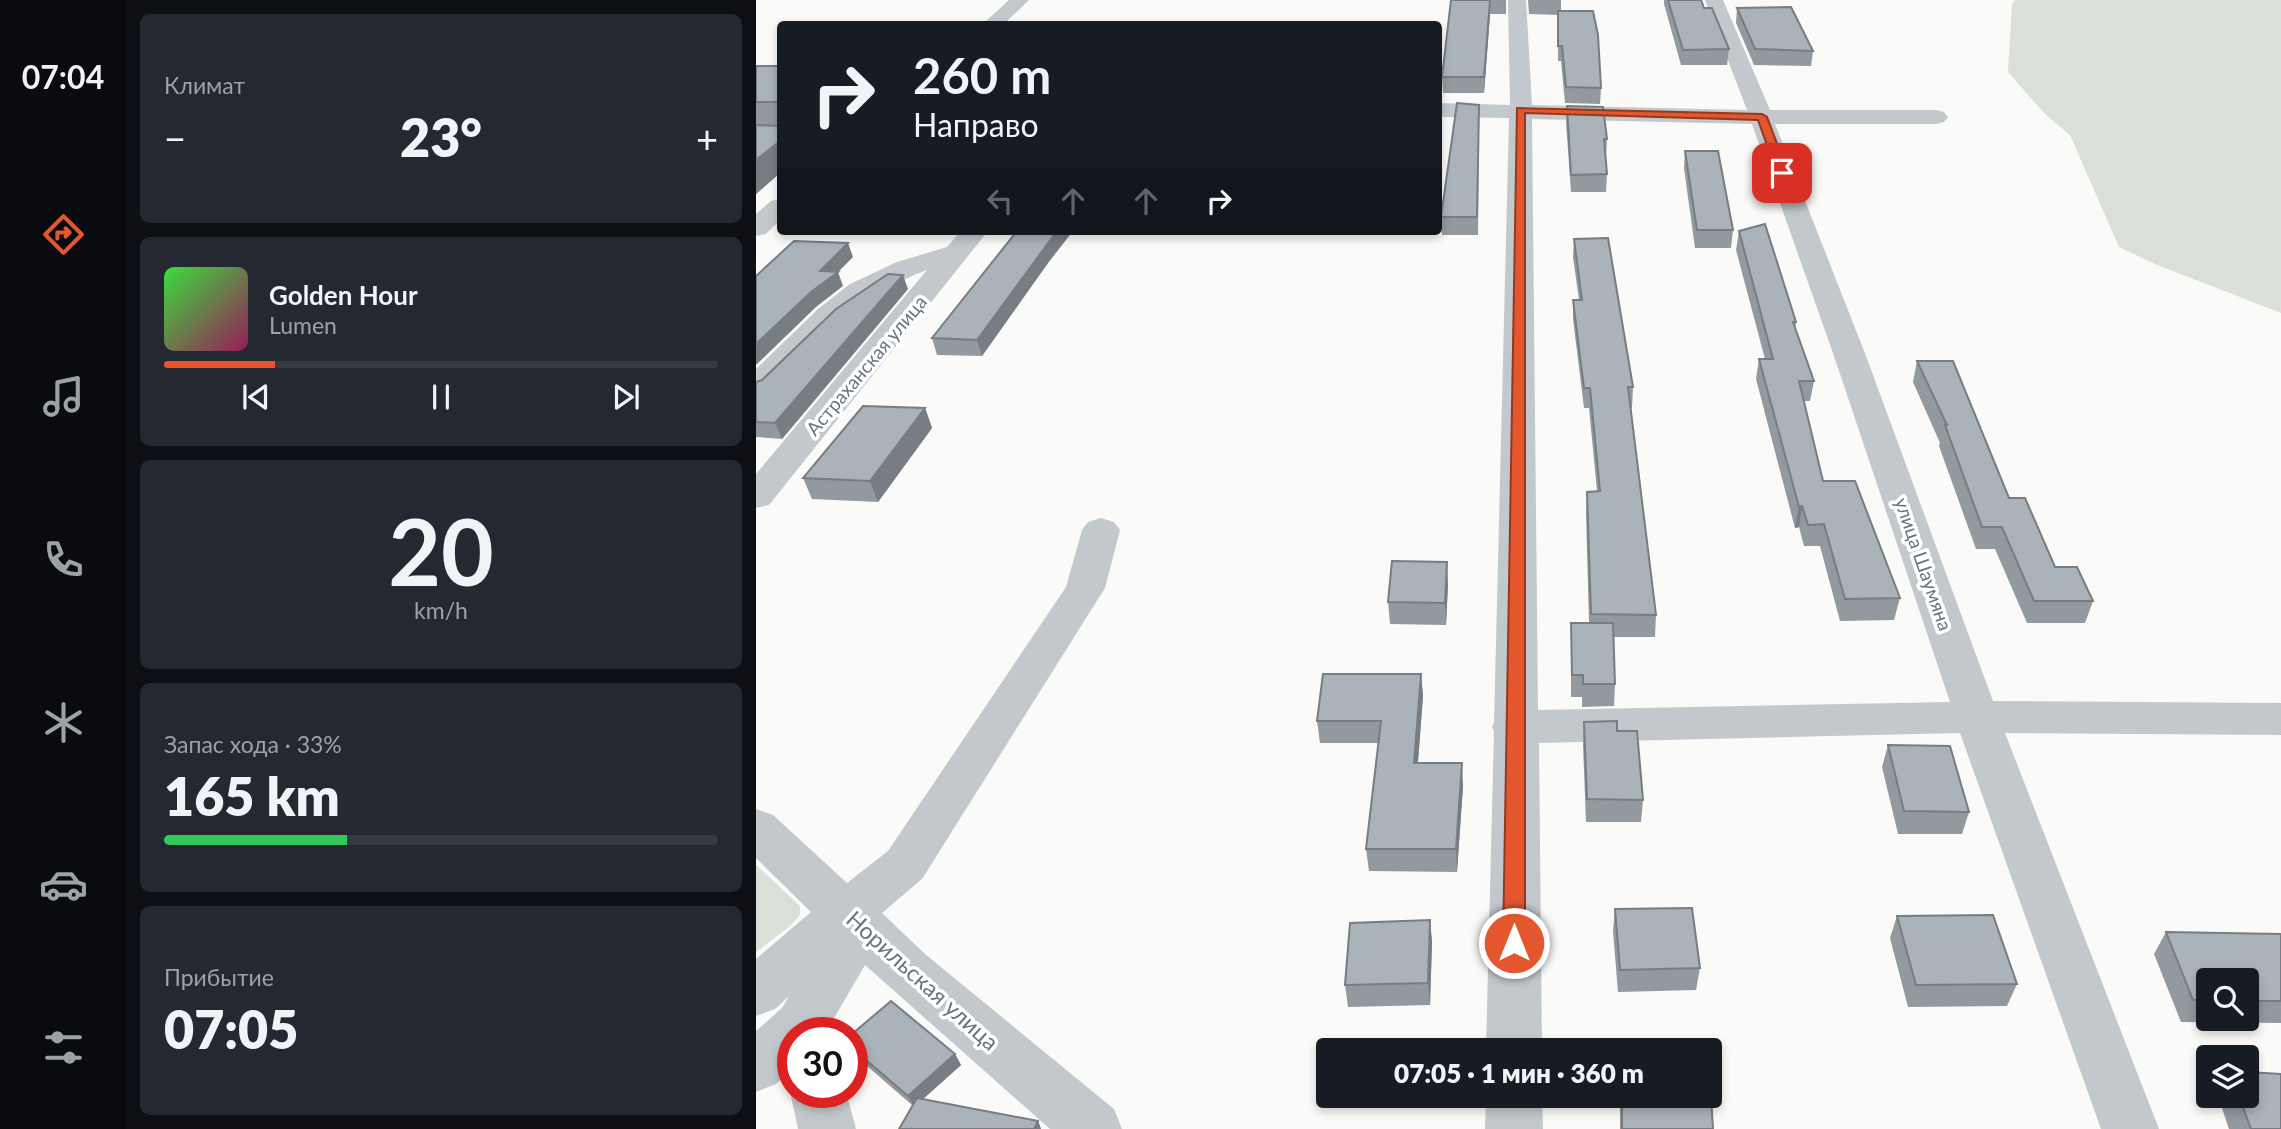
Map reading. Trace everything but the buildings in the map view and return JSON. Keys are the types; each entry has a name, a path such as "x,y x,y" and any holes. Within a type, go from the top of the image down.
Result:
{"street":[{"path":"996,21 1020,0"},
{"path":"1514,1038 1514,727 1521,110 1517,0"},
{"name":"улица Шаумяна","path":"1714,0 1762,117 1921,553 1976,717 2130,1129"},
{"path":"1442,110 1762,117 1936,117"},
{"path":"756,228 777,210"},
{"path":"756,387 811,332 874,282 967,242"},
{"name":"Астраханская улица","path":"756,497 967,242"},
{"path":"756,992 855,920 905,865 1085,588 1101,530"},
{"path":"1514,727 1976,717 2281,719"},
{"name":"Норильская улица","path":"756,828 906,970 1093,1129"},
{"path":"805,1017 838,961 855,920"},
{"path":"756,1066 777,1048"},
{"path":"822,1108 827,1129"},
{"path":"1514,1108 1514,1129"}],"shaded area":[{"path":"2015,0 2281,0 2281,313 2155,264 2119,247 2070,135 2046,115 2008,72 2012,4"},
{"path":"756,865 800,906 800,915 756,952"}],"route":[{"path":"1514,943 1521,110 1762,117 1782,173"}]}
